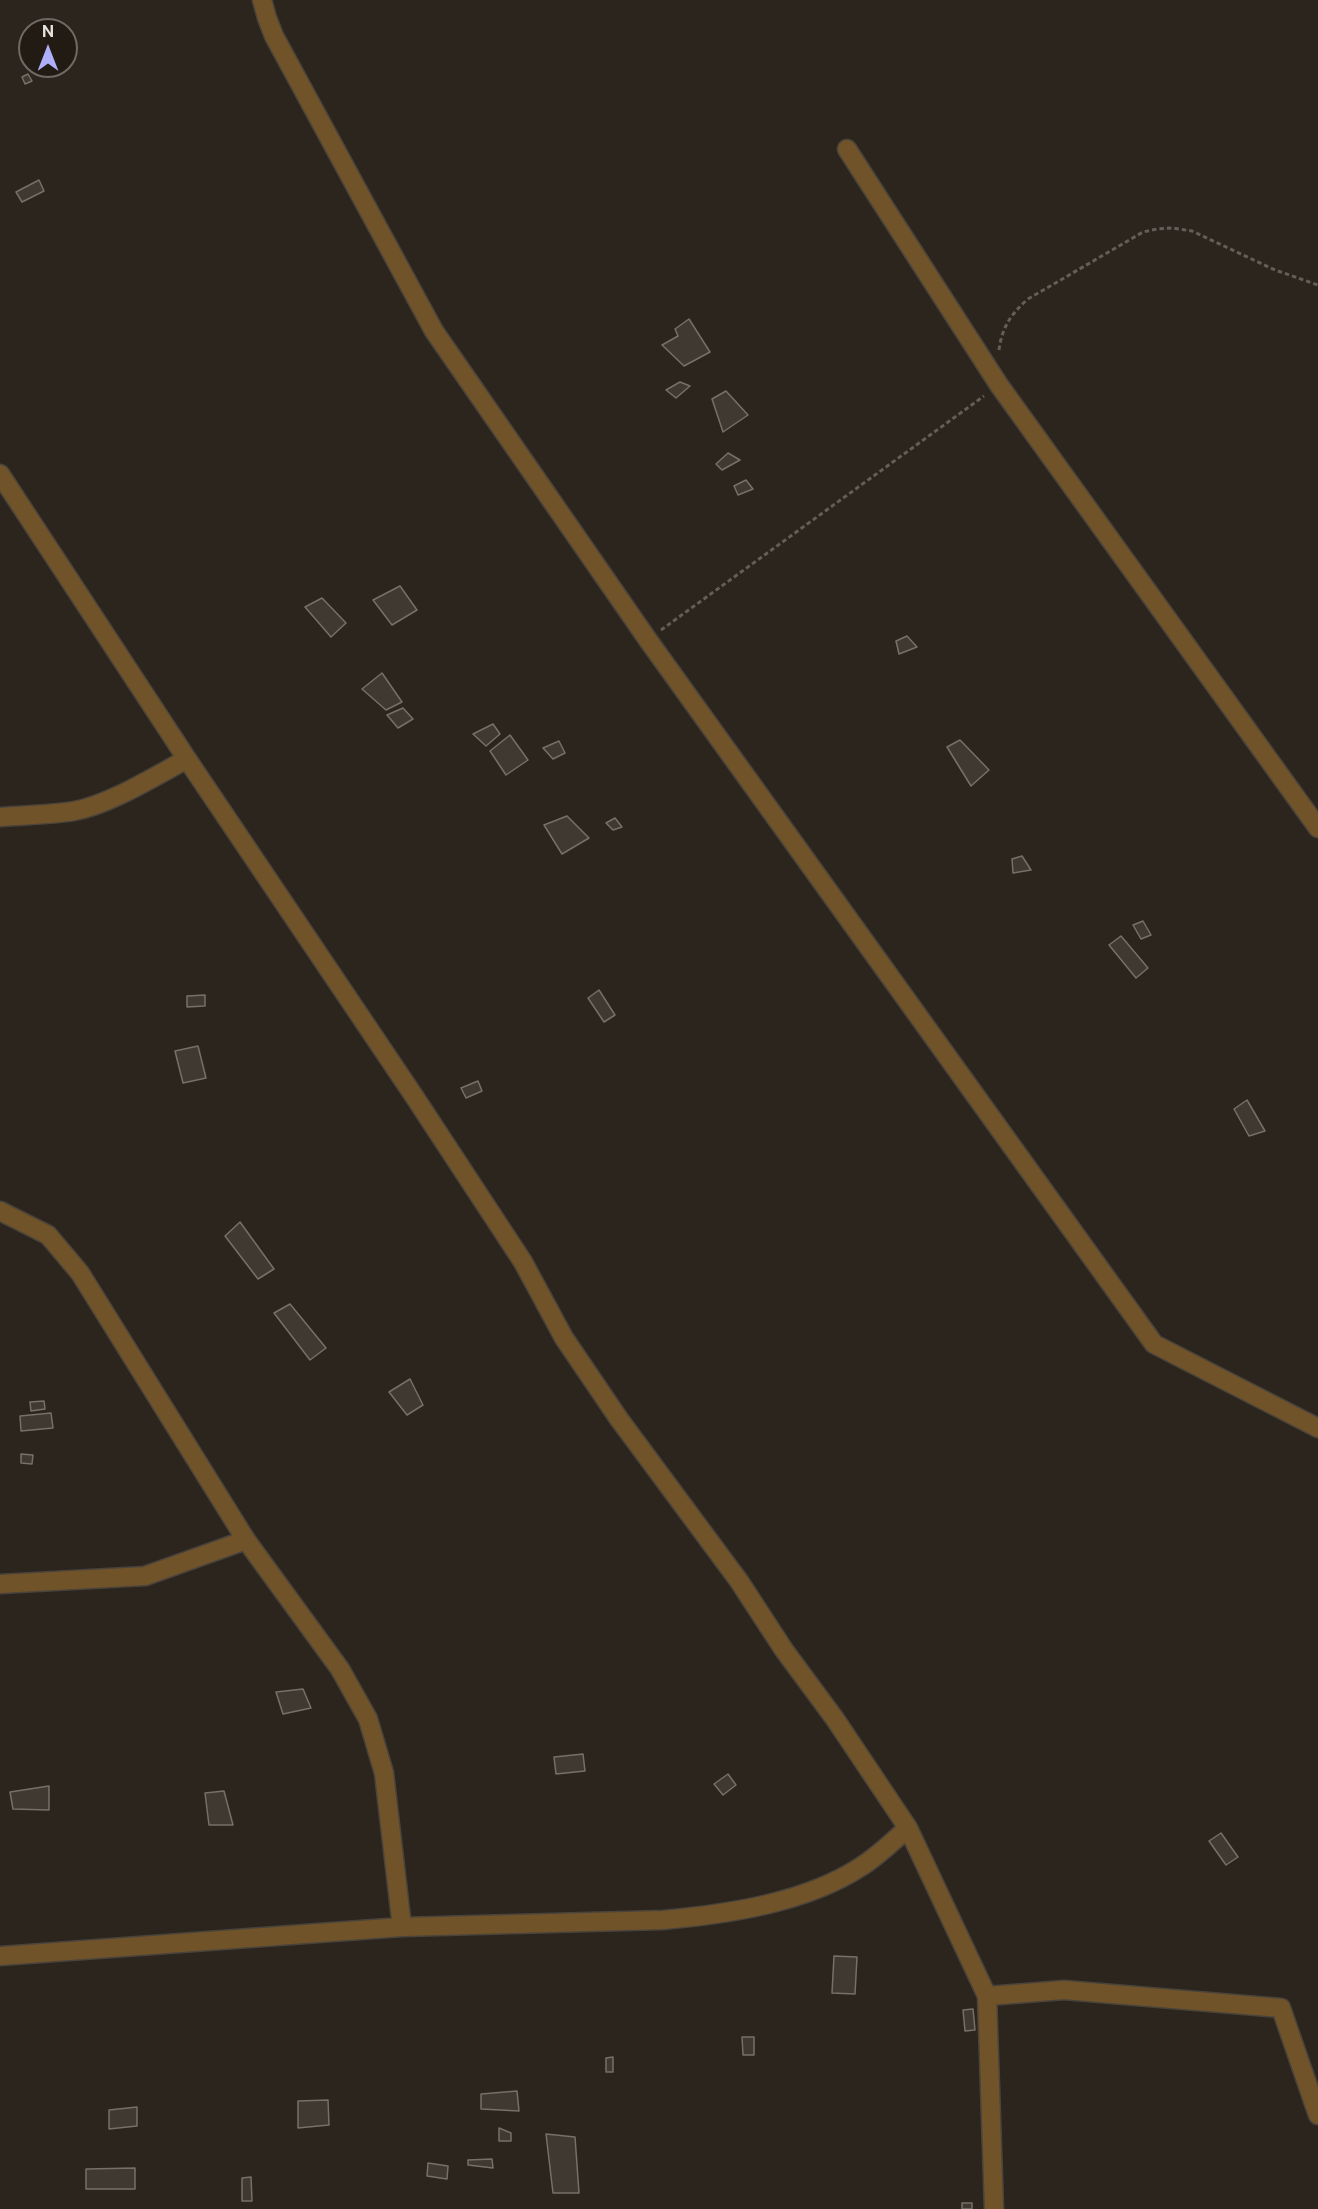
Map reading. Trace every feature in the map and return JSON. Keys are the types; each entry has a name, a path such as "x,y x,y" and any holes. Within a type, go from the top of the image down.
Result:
{"street":[{"path":"262,0 274,36 434,331 648,640 1154,1344 1318,1428"},
{"path":"847,149 999,386 1318,828"},
{"path":"0,474 523,1262 564,1338 582,1365 619,1419 739,1581 783,1650 835,1719 908,1828 987,1996 994,2209"},
{"path":"0,817 75,811 95,805 187,759"},
{"path":"0,1211 48,1235 80,1273 246,1540 340,1669 368,1719 384,1773 402,1927"},
{"path":"0,1584 145,1576 246,1540"},
{"path":"0,1956 402,1927 704,1917 751,1909 826,1884 862,1866 908,1828"},
{"path":"987,1996 1064,1990 1281,2008 1318,2115"}],"path":[{"path":"648,640 999,386 999,348 1003,331 1012,313 1028,299 1143,232 1157,228 1192,231 1275,270 1318,285"}],"building":[{"path":"22,78 30,78 32,81 25,84"},
{"path":"39,180 44,191 22,202 16,192"},
{"path":"689,319 710,352 684,366 662,345 678,336 675,329"},
{"path":"680,382 690,386 676,398 666,390"},
{"path":"726,391 748,415 723,432 712,399"},
{"path":"728,453 740,460 722,470 716,464"},
{"path":"746,480 753,489 738,495 734,486"},
{"path":"400,586 417,610 392,625 373,600"},
{"path":"322,598 346,623 331,637 305,607"},
{"path":"907,636 917,647 899,654 896,641"},
{"path":"382,673 402,702 386,710 362,689"},
{"path":"403,708 413,719 398,728 387,715"},
{"path":"493,724 500,734 486,746 473,734"},
{"path":"510,735 528,760 506,775 490,751"},
{"path":"960,740 989,770 971,786 947,747"},
{"path":"559,741 565,753 553,759 543,748"},
{"path":"567,816 589,838 562,854 544,825"},
{"path":"615,818 622,827 613,830 606,823"},
{"path":"1022,856 1031,870 1013,873 1012,859"},
{"path":"1143,921 1151,935 1141,939 1133,925"},
{"path":"1121,936 1148,968 1136,978 1109,945"},
{"path":"599,990 615,1015 604,1022 588,998"},
{"path":"205,995 205,1006 187,1007 187,996"},
{"path":"198,1046 206,1078 183,1083 175,1051"},
{"path":"478,1081 482,1091 466,1098 461,1088"},
{"path":"1247,1100 1265,1131 1249,1136 1234,1109"},
{"path":"240,1222 274,1269 258,1279 225,1236"},
{"path":"290,1304 326,1348 310,1360 274,1313"},
{"path":"410,1379 423,1405 407,1415 389,1392"},
{"path":"44,1401 45,1409 31,1411 30,1402"},
{"path":"51,1413 53,1428 21,1431 20,1416"},
{"path":"21,1454 33,1455 32,1464 21,1463"},
{"path":"303,1689 311,1708 283,1714 276,1692"},
{"path":"583,1754 585,1771 556,1774 554,1757"},
{"path":"728,1774 736,1785 723,1795 714,1784"},
{"path":"49,1786 49,1810 13,1809 10,1792"},
{"path":"224,1791 233,1825 209,1825 205,1793"},
{"path":"1221,1833 1238,1857 1226,1865 1209,1841"},
{"path":"834,1956 857,1957 855,1994 832,1993"},
{"path":"973,2009 975,2030 965,2031 963,2010"},
{"path":"742,2037 754,2037 754,2055 743,2055"},
{"path":"613,2057 613,2072 606,2072 606,2058"},
{"path":"517,2091 519,2111 481,2109 481,2094"},
{"path":"328,2100 329,2125 298,2128 298,2101"},
{"path":"137,2107 137,2126 109,2129 109,2110"},
{"path":"499,2128 511,2133 511,2141 499,2141"},
{"path":"546,2134 575,2137 579,2193 553,2193"},
{"path":"492,2159 493,2168 468,2165 468,2160"},
{"path":"428,2163 448,2166 447,2179 427,2176"},
{"path":"135,2168 135,2189 86,2189 86,2169"},
{"path":"251,2177 252,2201 242,2201 242,2178"},
{"path":"962,2203 972,2203 972,2209 962,2209"}]}
